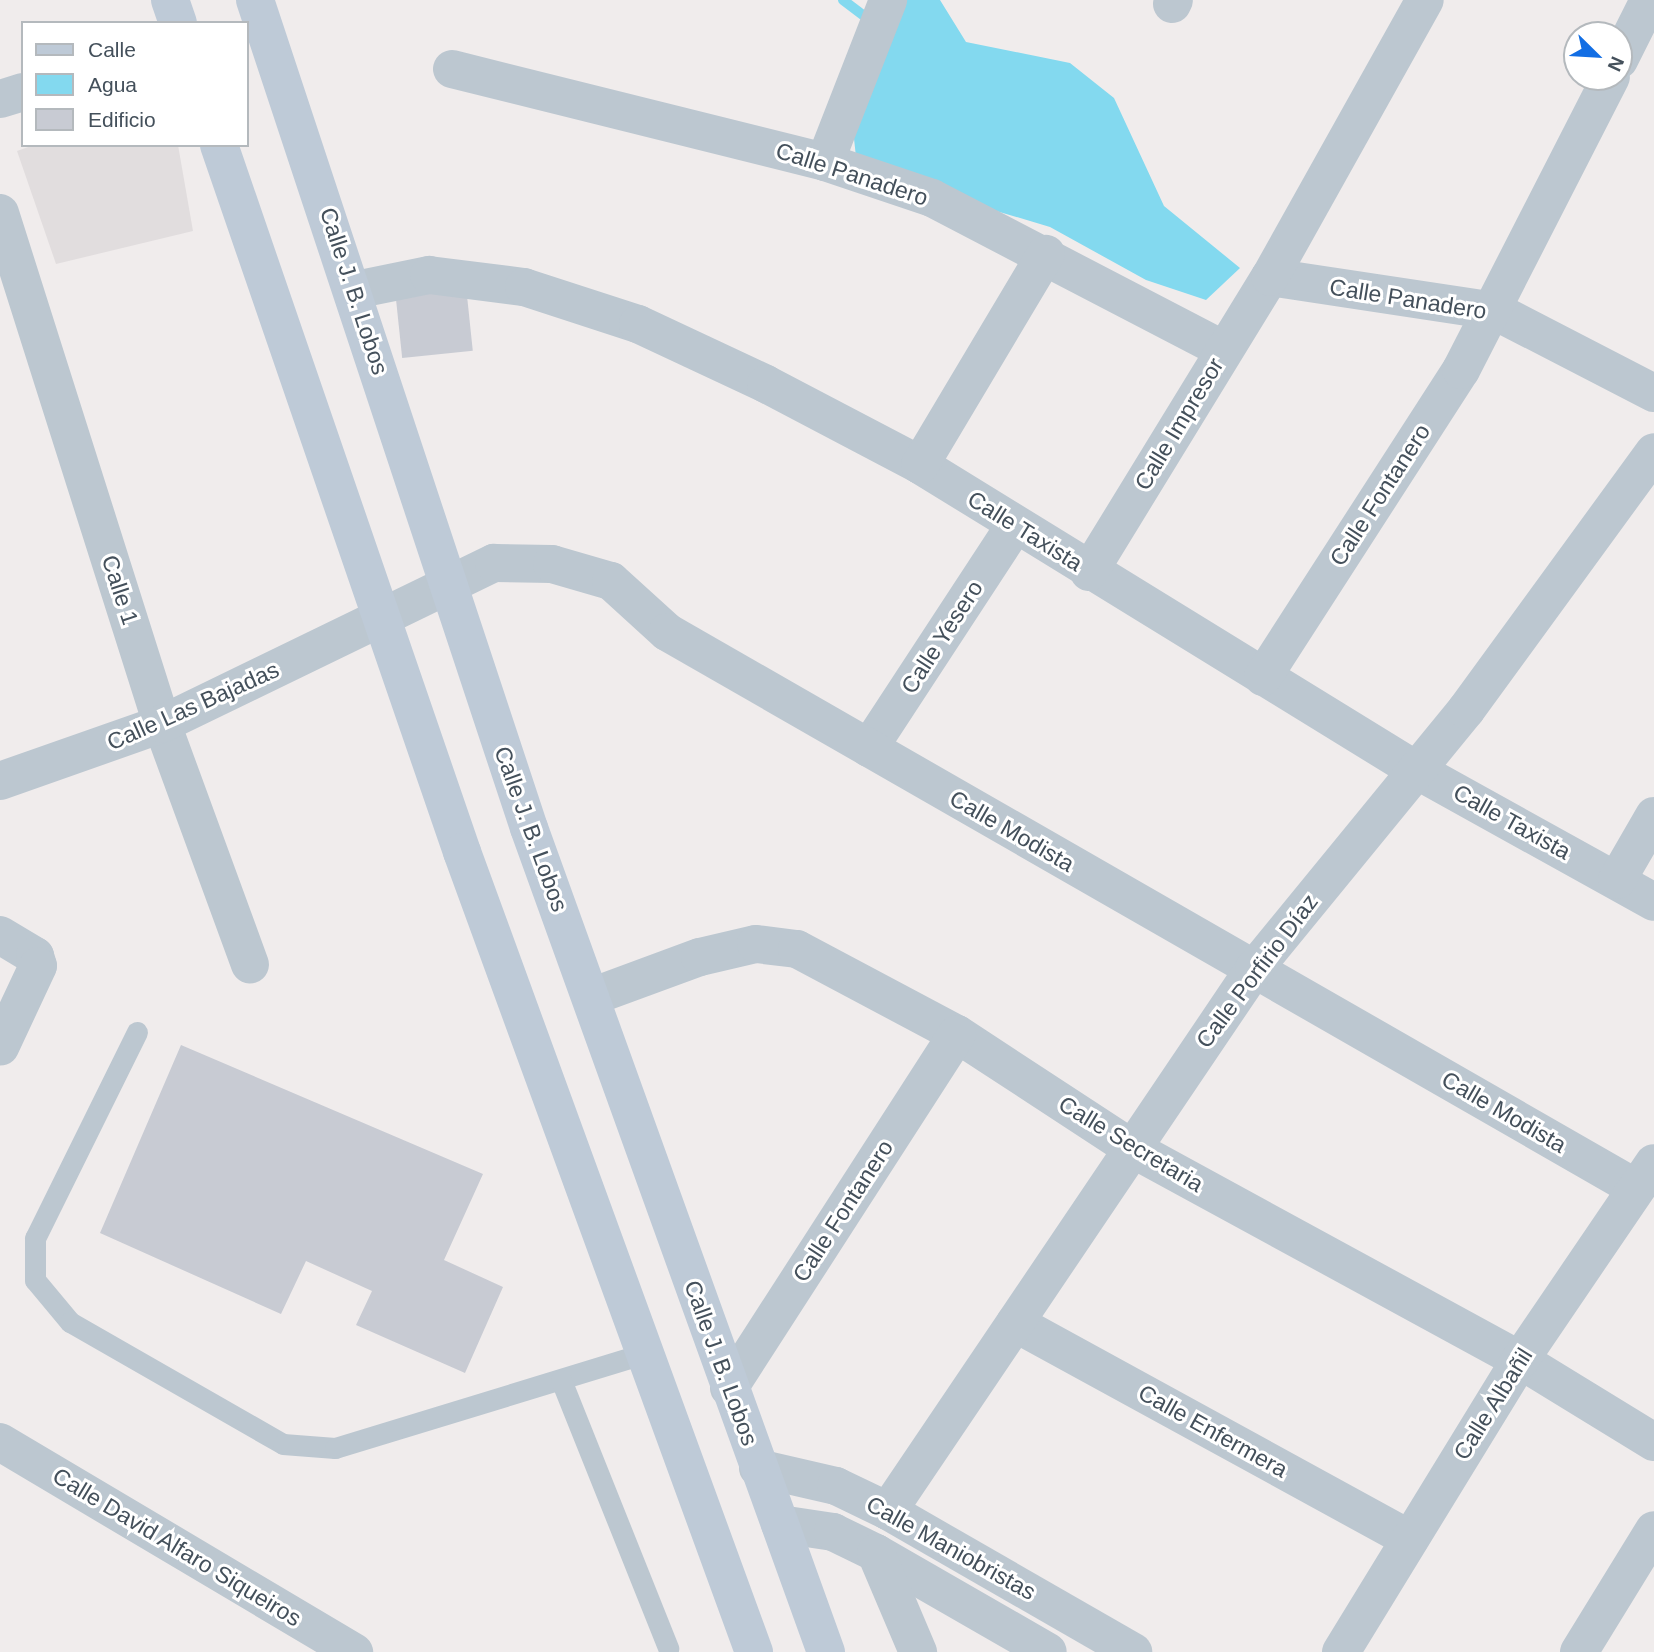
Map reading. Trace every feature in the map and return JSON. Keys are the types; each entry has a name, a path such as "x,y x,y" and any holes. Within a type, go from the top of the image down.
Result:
{"main road":[{"path":"170,0 177,21"},
{"name":"Calle J. B. Lobos","path":"255,0 355,290 446,585 825,1652"},
{"path":"220,147 383,621 642,1354 754,1652"}],"street":[{"path":"825,162 863,53 888,0"},
{"name":"Calle Impresor","path":"1089,572 1270,277 1425,0"},
{"path":"1633,32 1649,0"},
{"name":"Calle Panadero","path":"452,69 825,162 932,198 1046,254 1224,351"},
{"name":"Calle Fontanero","path":"1263,677 1495,311 1604,91"},
{"path":"0,99 21,93"},
{"name":"Calle 1","path":"0,214 162,724 250,964"},
{"path":"920,465 1046,254"},
{"name":"Calle Taxista","path":"355,290 429,275 524,287 638,324 920,465 1089,572 1416,770 1654,902"},
{"name":"Calle Panadero","path":"1270,277 1495,311 1654,393"},
{"name":"Calle Porfirio Díaz","path":"888,1511 1130,1147 1254,969 1416,770 1654,452"},
{"name":"Calle Yesero","path":"869,748 1015,525"},
{"name":"Calle Modista","path":"383,621 446,585 495,563 552,564 611,581 667,632 1254,969 1645,1175"},
{"name":"Calle Las Bajadas","path":"0,780 162,724 383,621"},
{"path":"1617,880 1654,816"},
{"path":"0,934 35,956 38,966 0,1046"},
{"name":"Calle Secretaria","path":"592,996 756,944 797,949 957,1034 1130,1147 1520,1360 1654,1442"},
{"name":"Calle Fontanero","path":"729,1388 957,1034"},
{"name":"Calle Albañil","path":"1341,1652 1520,1360 1645,1175"},
{"name":"Calle Enfermera","path":"1015,1323 1410,1539"},
{"name":"Calle David Alfaro Siqueiros","path":"0,1442 354,1652"},
{"name":"Calle Maniobristas","path":"758,1468 836,1486 888,1511 1133,1652"},
{"name":"Calle Maniobristas","path":"779,1524 833,1532 876,1553 1048,1652"},
{"path":"1578,1652 1654,1530"},
{"path":"876,1553 918,1652"}],"lane":[{"path":"137,1032 35,1238 35,1280 70,1322 283,1444 335,1448 642,1354"},
{"path":"561,1380 668,1648"}],"shaded area":[{"path":"28,147 178,147 193,231 56,264 17,151"}],"water":[{"path":"900,0 940,0 966,42 1070,63 1114,98 1164,206 1240,268 1206,300 1146,280 1050,227 956,199 856,157 851,111"}],"building":[{"path":"466,286 473,351 402,358 395,293"},
{"path":"181,1045 483,1174 444,1260 503,1287 465,1373 356,1325 372,1291 306,1261 281,1314 100,1233"}],"waterway":[{"path":"843,0 872,22"}]}
